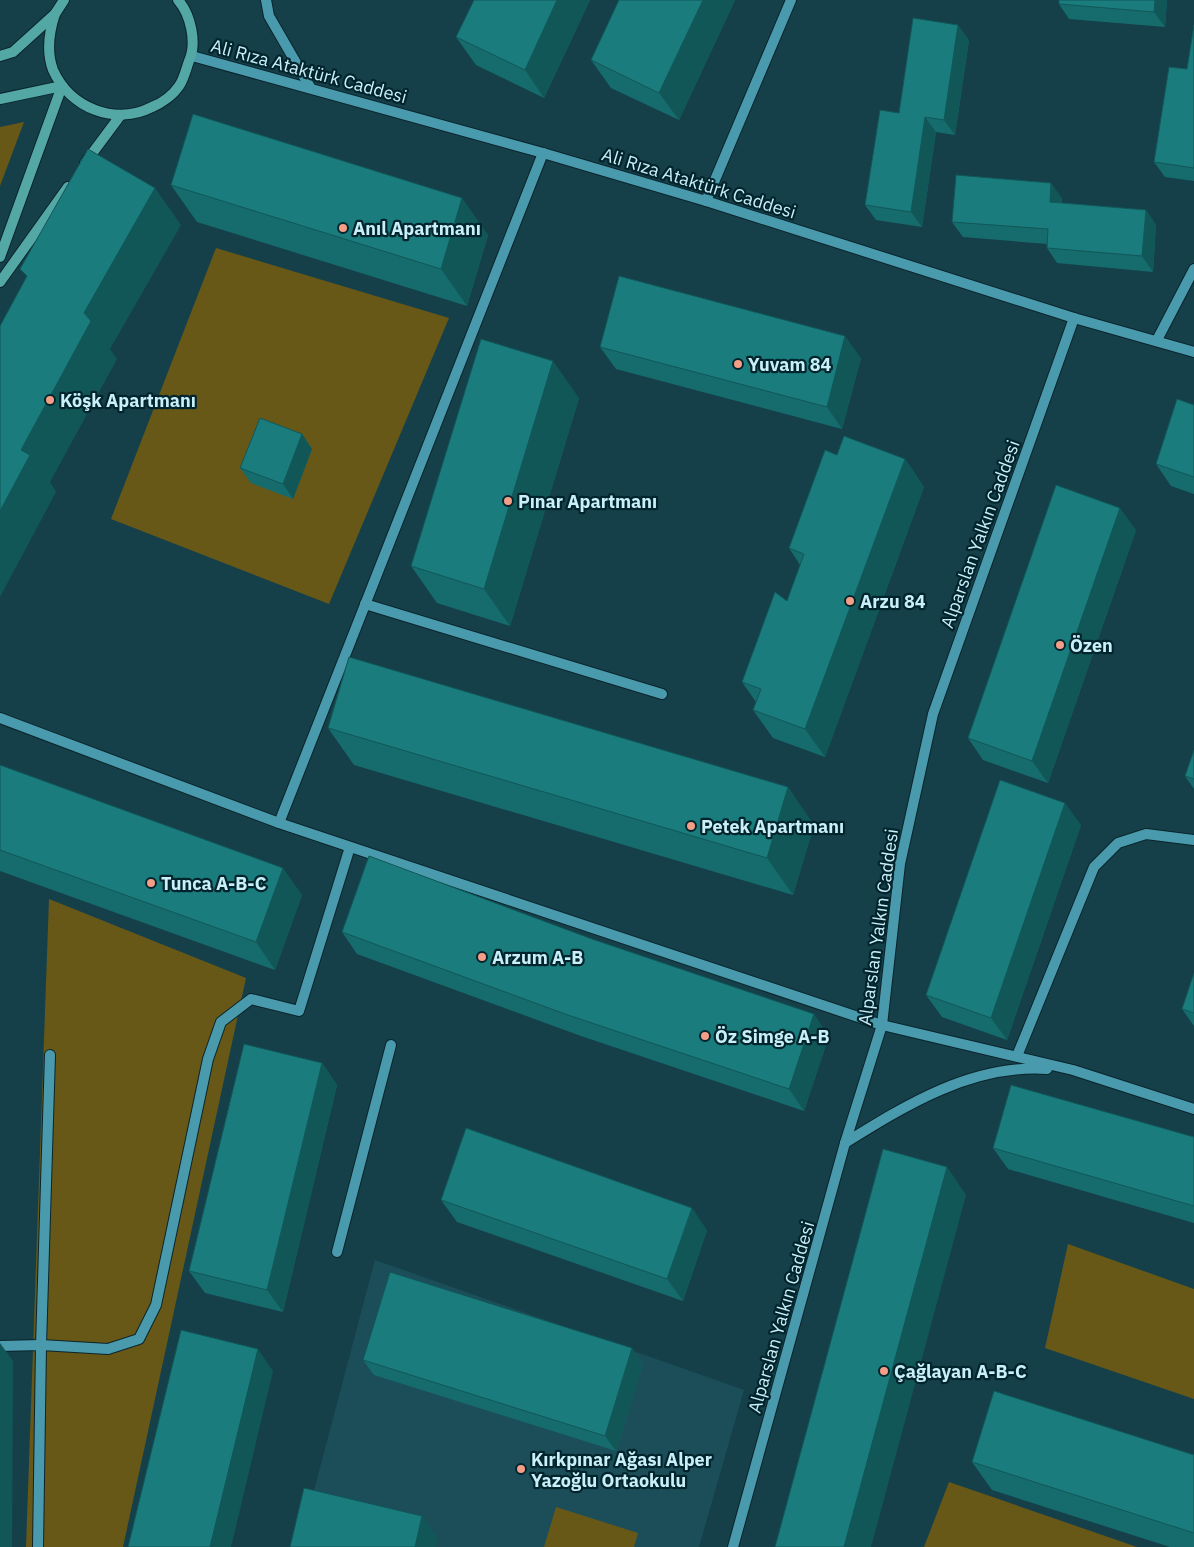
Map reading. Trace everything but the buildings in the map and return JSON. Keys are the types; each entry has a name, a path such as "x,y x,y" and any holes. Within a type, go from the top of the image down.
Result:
{"main road":[{"path":"64,0 55,14 49,32 49,51 53,69 62,86 78,101 98,112 120,116 142,112 163,102 179,86 192,56 193,45 190,24 182,2"},
{"path":"0,56 13,52 55,14"},
{"path":"0,99 62,86"},
{"path":"0,257 62,86"},
{"path":"0,282 120,116"}],"street":[{"path":"266,0 269,16 310,87"},
{"path":"706,201 790,0"},
{"name":"Ali Rıza Ataktürk Caddesi","path":"192,56 310,87 706,201 1074,318 1194,352"},
{"path":"279,823 543,153"},
{"path":"1156,340 1194,269"},
{"name":"Alparslan Yalkın Caddesi","path":"733,1547 845,1143 882,1024 900,864 933,714 1074,318"},
{"path":"365,604 662,694"},
{"path":"0,718 279,823 882,1024 1073,1070 1194,1109"},
{"path":"1017,1056 1094,867 1118,843 1146,834 1194,840"},
{"path":"0,1346 41,1345 108,1349 139,1339 156,1305 208,1059 221,1022 251,999 299,1011 350,847"},
{"path":"337,1252 391,1045"},
{"path":"38,1547 41,1345 50,1055"},
{"path":"845,1143 914,1102 966,1080 994,1073 1031,1068 1073,1070"}],"shaded area":[{"path":"24,122 0,186 0,127"},
{"path":"216,248 449,318 329,604 111,519"},
{"path":"49,899 246,978 123,1547 26,1547"},
{"path":"1068,1244 1194,1289 1194,1399 1045,1348"},
{"name":"Kırkpınar Ağası Alper Yazoğlu Ortaokulu","path":"375,1260 744,1390 699,1547 299,1547"},
{"path":"949,1482 1137,1547 924,1547"},
{"path":"556,1507 638,1533 634,1547 544,1547"}],"place":[{"name":"Anıl Apartmanı","path":"343,228"},
{"name":"Yuvam 84","path":"738,364"},
{"name":"Köşk Apartmanı","path":"50,400"},
{"name":"Pınar Apartmanı","path":"508,501"},
{"name":"Arzu 84","path":"850,601"},
{"name":"Özen","path":"1060,645"},
{"name":"Petek Apartmanı","path":"691,826"},
{"name":"Tunca A-B-C","path":"151,883"},
{"name":"Arzum A-B","path":"482,957"},
{"name":"Öz Simge A-B","path":"705,1036"},
{"name":"Çağlayan A-B-C","path":"884,1371"},
{"name":"Kırkpınar Ağası Alper Yazoğlu Ortaokulu","path":"521,1469"}]}
